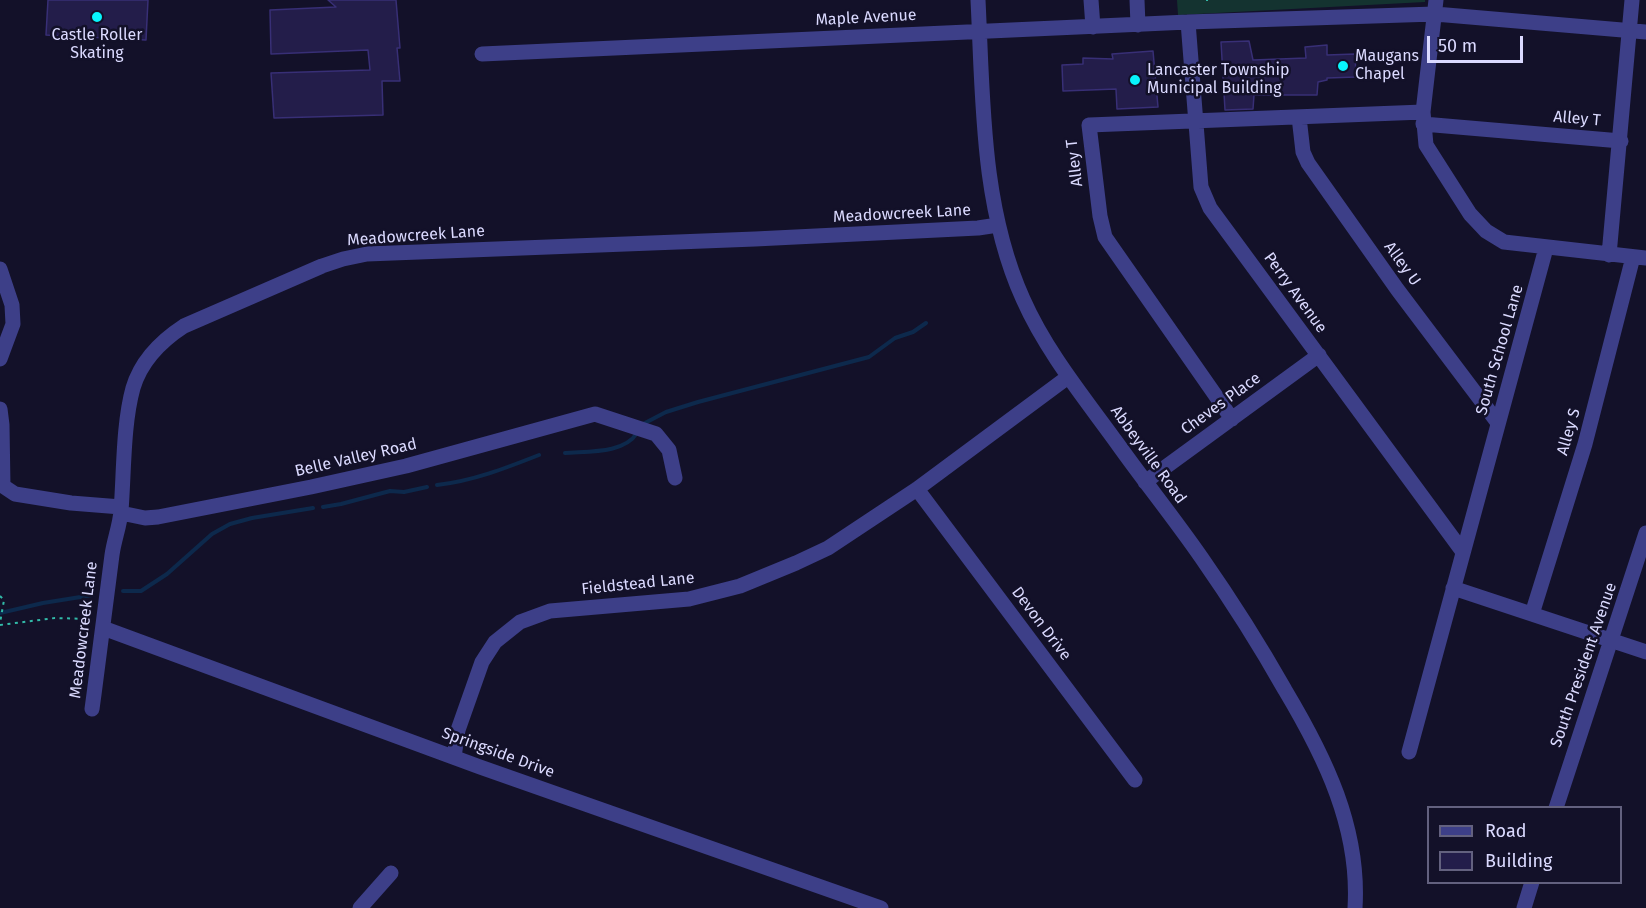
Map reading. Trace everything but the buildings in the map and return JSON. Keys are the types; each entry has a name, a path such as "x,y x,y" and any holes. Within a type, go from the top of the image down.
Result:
{"street":[{"name":"Abbeyville Road","path":"978,0 980,81 998,225 1009,265 1023,299 1068,376 1200,555 1241,617 1305,723 1341,803 1352,849 1355,908"},
{"path":"1091,0 1093,27"},
{"path":"1137,0 1138,25"},
{"path":"1610,255 1632,0"},
{"name":"Maple Avenue","path":"482,54 1138,25 1435,7 1646,32"},
{"path":"1435,7 1423,118 1426,145 1470,214 1486,231 1504,242 1640,257"},
{"name":"Perry Avenue","path":"1188,22 1201,188 1210,208 1463,552"},
{"name":"Alley T","path":"1232,418 1105,237 1100,216 1089,125 1299,117 1423,118 1621,141"},
{"name":"Alley U","path":"1299,117 1303,152 1308,163 1397,288 1498,423"},
{"name":"Meadowcreek Lane","path":"92,709 112,553 121,510 123,470 133,388 145,362 155,349 184,326 322,266 367,254 755,239 978,228 998,225"},
{"name":"South School Lane","path":"1409,752 1546,248"},
{"name":"Alley S","path":"1532,614 1640,257"},
{"path":"0,269 12,305 13,324 0,359"},
{"name":"Cheves Place","path":"1145,482 1319,356"},
{"name":"Fieldstead Lane","path":"454,757 458,730 482,662 495,642 520,622 550,611 689,599 740,586 796,563 828,548 917,489 1068,376"},
{"name":"Belle Valley Road","path":"0,409 3,425 3,486 15,494 121,510 145,518 158,518 406,466 595,414 656,434 669,450 675,478"},
{"name":"Devon Drive","path":"917,489 1135,780"},
{"name":"South President Avenue","path":"1556,806 1646,533"},
{"path":"1453,588 1646,652"},
{"name":"Springside Drive","path":"103,628 454,757 881,908"},
{"path":"360,908 391,873"},
{"path":"1524,908 1532,884"}],"path":[{"path":"0,596 4,604 0,623 81,617 94,619 103,628"}],"green space":[{"path":"1177,0 1425,0 1425,2 1178,15"}],"waterway":[{"path":"643,424 666,412 698,402 869,357 895,338 913,332 926,323"},
{"path":"565,453 614,448 631,440 637,433"},
{"path":"437,485 476,477 539,455"},
{"path":"323,507 390,491 404,492 427,487"},
{"path":"123,591 141,591 167,574 212,534 230,524 313,508"},
{"path":"0,613 93,595"}],"place":[{"name":"Castle Roller Skating","path":"97,17"},
{"name":"Maugans Chapel","path":"1343,66"},
{"name":"Lancaster Township Municipal Building","path":"1135,80"}]}
